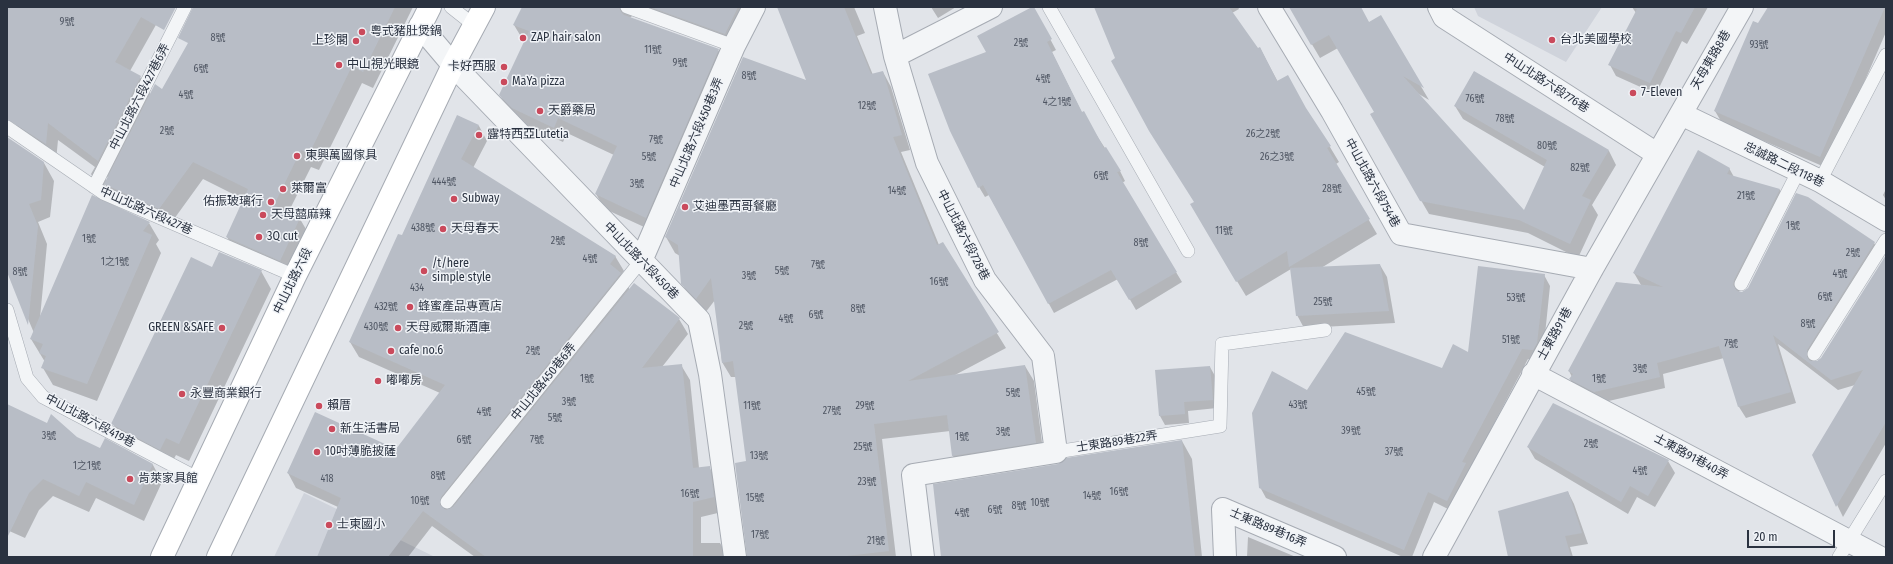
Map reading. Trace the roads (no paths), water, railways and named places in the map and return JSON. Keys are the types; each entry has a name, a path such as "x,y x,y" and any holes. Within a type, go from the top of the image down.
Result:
{"main road":[{"name":"中山北路六段","path":"162,557 294,276 425,16"},
{"path":"218,557 453,65 480,16"}],"street":[{"name":"中山北路六段450巷3弄","path":"642,261 734,46 754,7"},
{"name":"中山北路六段728巷","path":"885,7 896,56 927,163 985,280 1043,356 1056,452"},
{"path":"896,56 991,7"},
{"name":"中山北路六段754巷","path":"1269,7 1332,111 1401,234 1592,269"},
{"name":"中山北路六段776巷","path":"1439,7 1444,17 1657,154"},
{"name":"天母東路8巷","path":"1680,114 1742,7"},
{"name":"中山北路六段450巷","path":"425,16 453,65 699,320 710,374 735,557"},
{"name":"士東路91巷","path":"1434,557 1533,374 1680,114"},
{"name":"忠誠路二段118巷","path":"1680,114 1798,172 1820,181 1886,220"},
{"name":"士東路91巷40弄","path":"1533,374 1843,548 1879,557"},
{"name":"士東路89巷22弄","path":"923,557 913,475 1056,452"},
{"name":"士東路89巷16弄","path":"1225,557 1223,509 1335,557"}],"lane":[{"name":"中山北路六段427巷6弄","path":"94,187 185,7"},
{"path":"451,7 480,16"},
{"path":"627,7 734,46"},
{"path":"1050,7 1188,251"},
{"path":"1820,181 1886,55"},
{"name":"中山北路六段427巷","path":"7,127 103,193 294,276"},
{"path":"1741,284 1798,172"},
{"path":"1814,354 1886,240"},
{"name":"中山北路450巷6弄","path":"447,502 642,261"},
{"name":"中山北路六段419巷","path":"7,310 27,378 43,397 199,479"},
{"name":"士東路89巷22弄","path":"1056,452 1220,426 1222,344 1325,330"},
{"path":"1843,548 1886,481"}],"place":[{"name":"粵式豬肚煲鍋","path":"362,32"},
{"name":"ZAP hair salon","path":"523,38"},
{"name":"台北美國學校","path":"1552,40"},
{"name":"上珍閣","path":"356,41"},
{"name":"中山視光眼鏡","path":"339,65"},
{"name":"卡好西服","path":"504,67"},
{"name":"MaYa pizza","path":"504,82"},
{"name":"7-Eleven","path":"1633,93"},
{"name":"天爵藥局","path":"540,111"},
{"name":"露特西亞Lutetia","path":"479,135"},
{"name":"東興萬國傢具","path":"297,156"},
{"name":"萊爾富","path":"283,189"},
{"name":"Subway","path":"454,199"},
{"name":"佑振玻璃行","path":"271,202"},
{"name":"艾迪墨西哥餐廳","path":"685,207"},
{"name":"天母囍麻辣","path":"263,215"},
{"name":"天母春天","path":"443,229"},
{"name":"3Q cut","path":"259,237"},
{"name":"/t/here simple style","path":"424,271"},
{"name":"蜂蜜產品專賣店","path":"410,307"},
{"name":"GREEN &SAFE","path":"222,328"},
{"name":"天母威爾斯酒庫","path":"398,328"},
{"name":"cafe no.6","path":"391,351"},
{"name":"嘟嘟房","path":"378,381"},
{"name":"永豐商業銀行","path":"182,394"},
{"name":"賴厝","path":"319,406"},
{"name":"新生活書局","path":"332,429"},
{"name":"10吋薄脆披薩","path":"317,452"},
{"name":"肯萊家具館","path":"130,479"},
{"name":"士東國小","path":"329,525"}]}
